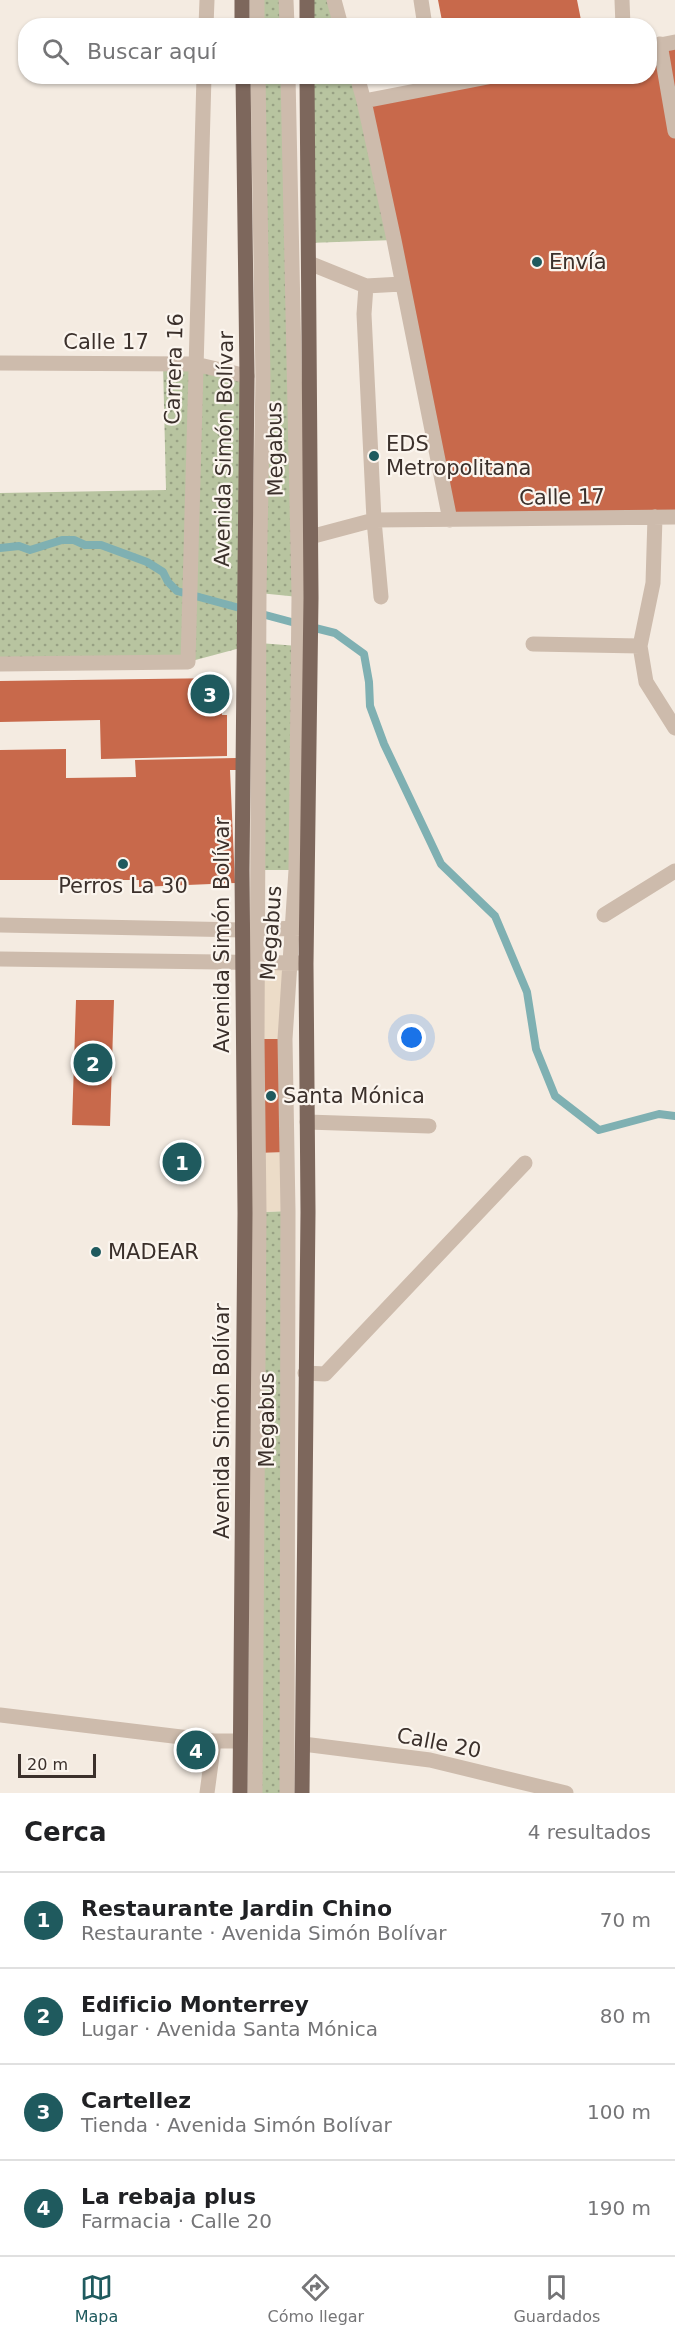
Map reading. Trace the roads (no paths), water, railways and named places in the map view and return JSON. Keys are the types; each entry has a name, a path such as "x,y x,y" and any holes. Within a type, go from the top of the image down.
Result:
{"main road":[{"path":"242,0 242,18"},
{"path":"307,0 307,18"},
{"name":"Avenida Simón Bolívar","path":"240,1793 245,1213 243,961 250,930 251,641 243,84"},
{"path":"302,1793 307,1122 298,963 305,597 310,537 307,84"}],"street":[{"path":"206,18 207,0"},
{"path":"257,0 257,18"},
{"path":"286,0 287,18"},
{"path":"334,0 339,18"},
{"path":"421,0 424,18"},
{"path":"622,0 623,18"},
{"path":"662,44 675,131"},
{"name":"Carrera 16","path":"0,664 188,662 204,84"},
{"name":"Megabus","path":"251,593 263,380 258,84"},
{"name":"Megabus","path":"288,84 305,597"},
{"path":"359,84 450,520"},
{"path":"364,101 427,84"},
{"path":"309,263 366,286 402,284"},
{"path":"366,286 364,314 374,520 381,597"},
{"name":"Calle 17","path":"0,363 195,364 247,376"},
{"path":"656,517 653,583 640,646 646,682 675,728"},
{"name":"Calle 17","path":"310,537 374,520 675,517"},
{"path":"533,644 640,646"},
{"path":"604,915 675,871"},
{"path":"0,925 250,930 300,928"},
{"name":"Megabus","path":"250,930 259,962 255,1793"},
{"path":"0,959 298,963"},
{"name":"Megabus","path":"287,1793 288,1211 285,1039 298,963"},
{"path":"307,1122 429,1126"},
{"path":"305,1372 325,1374 525,1163"},
{"path":"0,1715 214,1741 240,1742"},
{"path":"207,1793 214,1741"},
{"name":"Calle 20","path":"303,1744 430,1760 566,1793"}],"waterway":[{"path":"0,548 19,546 30,550 62,540 74,540 85,545 101,545 147,562 163,572 168,582 177,591 247,610"},
{"path":"258,613 299,624"},
{"path":"311,627 335,633 364,654 370,706 384,744 441,864 495,916 527,992 536,1049 555,1096 599,1130 659,1114 675,1116"}],"place":[{"name":"Envía","path":"537,262"},
{"name":"EDS Metropolitana","path":"374,456"},
{"name":"Cartellez","path":"210,694"},
{"name":"Perros La 30","path":"123,864"},
{"name":"Edificio Monterrey","path":"93,1063"},
{"name":"Santa Mónica","path":"271,1096"},
{"name":"Restaurante Jardin Chino","path":"182,1162"},
{"name":"MADEAR","path":"96,1252"},
{"name":"La rebaja plus","path":"196,1750"}]}
